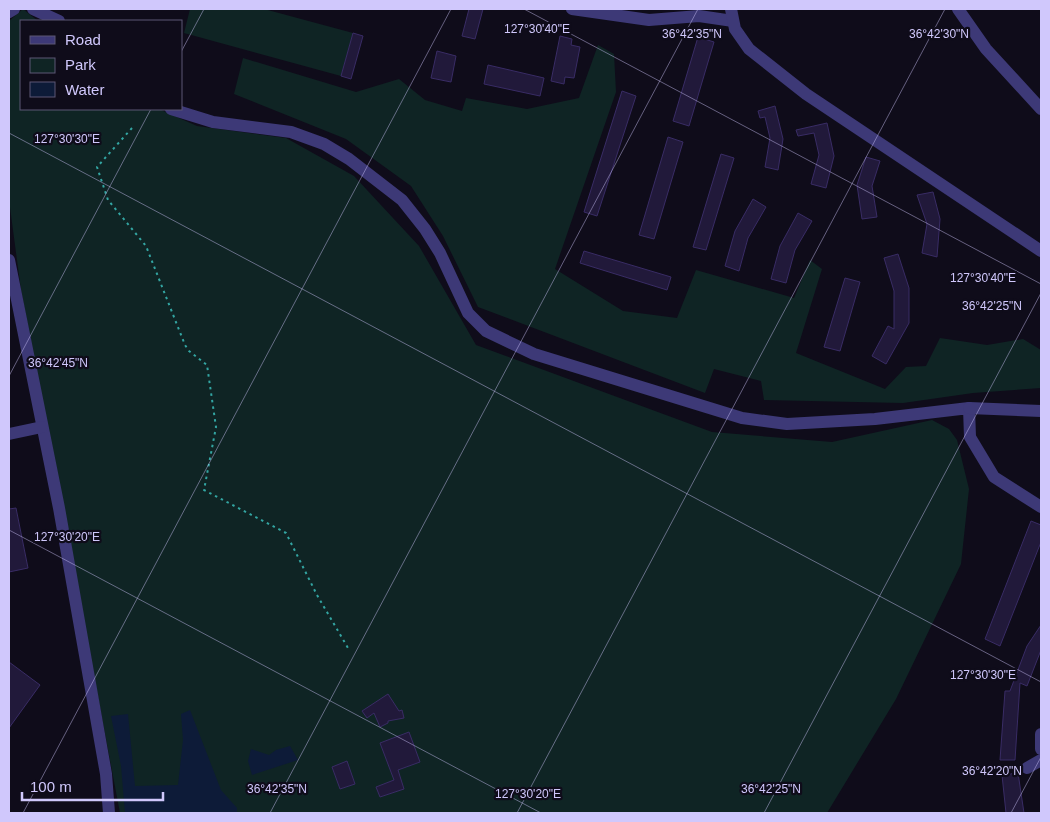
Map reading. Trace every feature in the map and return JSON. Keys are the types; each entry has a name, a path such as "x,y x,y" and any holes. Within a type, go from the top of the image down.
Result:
{"street":[{"path":"9,12 14,9"},
{"path":"34,9 57,20"},
{"path":"572,9 649,20 732,15 735,29 749,49 806,94 1041,251"},
{"path":"958,9 986,49 1041,109"},
{"path":"175,110 213,122 291,132 324,144 349,159 402,200 425,229 440,253 468,313 486,331 534,354 742,418 787,424 875,420 969,408 1041,411"},
{"path":"9,260 106,774 109,813"},
{"path":"969,408 970,437 994,477 1041,507"},
{"path":"9,434 42,427"},
{"path":"1041,734 1041,749"},
{"path":"1028,768 1041,760"}],"path":[{"path":"132,128 97,166 108,200 146,246 184,345 207,365 216,427 204,490 286,533 317,595 348,648"}],"green space":[{"path":"23,9 37,20 20,20 20,110 161,110 197,126 286,138 354,176 419,246 476,345 712,432 832,442 932,420 949,429 957,440 969,489 961,564 896,699 827,813 120,813 21,290 9,200 9,21"},
{"path":"190,9 264,9 353,33 341,76 184,33"},
{"path":"598,45 614,54 616,92 555,269 623,311 677,318 696,270 794,298 810,260 822,269 796,353 885,389 906,367 926,366 940,338 987,345 1023,339 1041,350 1041,388 973,393 903,403 764,400 761,381 714,369 705,393 478,307 443,236 411,186 346,139 234,94 243,58 356,92 399,79 425,100 462,111 466,98 527,109 579,98"}],"water":[{"path":"190,710 221,790 237,808 237,813 125,813 121,766 111,716 128,714 135,786 178,785 183,740 181,714"},
{"path":"290,746 298,760 252,775 248,761 251,749 269,755 276,750"}],"building":[{"path":"469,9 483,9 475,39 462,36"},
{"path":"353,33 363,36 351,79 341,76"},
{"path":"560,36 572,39 571,45 580,47 574,78 565,77 564,84 551,81"},
{"path":"698,37 714,42 689,126 673,121"},
{"path":"437,51 456,56 451,82 431,78"},
{"path":"488,65 544,78 540,96 484,84"},
{"path":"622,91 636,96 597,216 584,212"},
{"path":"775,106 783,139 778,170 765,167 770,138 765,117 760,118 758,111"},
{"path":"827,123 834,156 826,188 811,184 819,155 814,133 798,136 796,130"},
{"path":"668,137 683,142 654,239 639,235"},
{"path":"721,154 734,158 706,250 693,247"},
{"path":"866,157 880,161 872,186 877,217 862,219 857,185"},
{"path":"933,192 940,219 937,257 922,253 927,224 917,195"},
{"path":"753,199 766,207 748,238 739,271 725,266 735,231"},
{"path":"798,213 812,221 795,250 786,283 771,279 780,246"},
{"path":"584,251 671,277 667,290 580,263"},
{"path":"898,254 909,288 909,323 886,364 872,356 888,326 894,329 894,291 884,258"},
{"path":"845,278 860,282 840,351 824,347"},
{"path":"16,508 28,568 9,572 9,509"},
{"path":"1031,521 1041,525 1041,542 1000,646 985,639"},
{"path":"1041,625 1041,650 1027,686 1020,683 1015,760 1000,760 1005,691 1010,691 1027,646"},
{"path":"9,662 40,685 9,728"},
{"path":"388,694 399,711 402,710 404,718 388,721 388,723 380,727 374,713 367,718 362,711"},
{"path":"409,732 420,762 398,770 404,789 380,797 376,787 394,780 380,743"},
{"path":"347,761 355,784 340,789 332,767"},
{"path":"1018,773 1024,813 1006,813 1002,775"}]}
